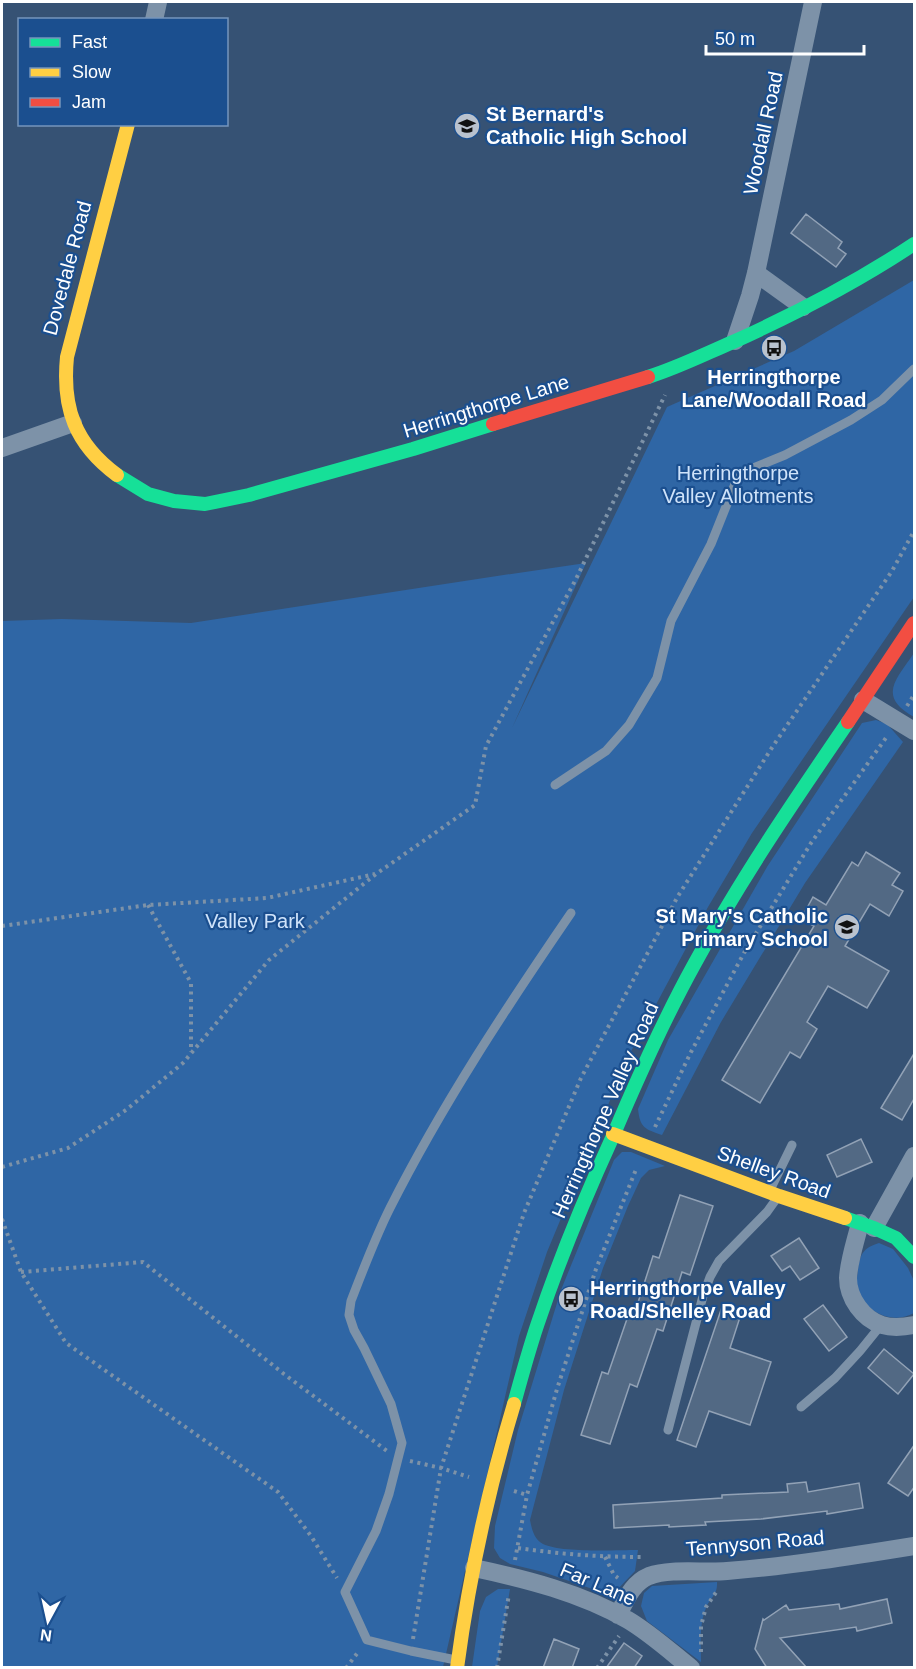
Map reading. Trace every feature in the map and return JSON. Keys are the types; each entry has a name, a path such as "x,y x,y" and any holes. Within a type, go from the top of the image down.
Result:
{"street":[{"path":"154,18 158,2"},
{"name":"Woodall Road","path":"735,341 756,273 813,2"},
{"name":"Dovedale Road","path":"73,423 65,380 67,357 127,126"},
{"name":"Herringthorpe Lane","path":"73,423 88,449 103,465 148,495 174,501 205,504 249,495 413,449 670,370 779,321 915,244"},
{"path":"756,273 803,307"},
{"path":"2,448 73,423"},
{"name":"Herringthorpe Valley Road","path":"458,1664 474,1568 492,1484 514,1401 542,1310 591,1181 644,1063 709,938 791,805 915,623"},
{"path":"863,700 915,731"},
{"name":"Shelley Road","path":"613,1134 774,1194 867,1225 896,1238 915,1257"},
{"path":"915,1156 867,1225 850,1265 848,1278 849,1290 860,1310 881,1325 901,1327 915,1325"},
{"name":"Tennyson Road","path":"624,1618 637,1583 649,1576 668,1572 717,1571 787,1565 915,1546"},
{"name":"Far Lane","path":"474,1568 559,1590 624,1618 696,1665"}],"lane":[{"path":"555,785 606,751 629,726 657,678 671,621 711,544 737,478 746,471 785,455 851,420 882,400 915,369"},
{"path":"458,1664 367,1641 345,1592 376,1531 389,1494 402,1443 391,1404 354,1330 349,1315 351,1300 388,1211 462,1078 571,913"},
{"path":"668,1430 710,1276 718,1261 767,1212 792,1145"},
{"path":"801,1407 842,1371 881,1325"}],"path":[{"path":"2,1167 68,1148 126,1110 183,1063 269,960 376,874 475,805 486,747 581,568 664,397 670,370"},
{"path":"2,926 148,905 267,898 376,874"},
{"path":"148,905 191,983 191,1053"},
{"path":"2,1219 21,1272 66,1343 278,1492 311,1536 345,1592"},
{"path":"21,1272 143,1262 284,1374 398,1458 441,1468 528,1495"},
{"path":"518,1548 575,1555 641,1557"},
{"path":"696,1665 706,1607 718,1590 717,1571"},
{"path":"597,1668 624,1618"},
{"path":"346,1668 367,1641"}],"green space":[{"name":"Valley Park","path":"914,280 914,597 752,833 708,907 628,1057 547,1252 519,1336 443,1667 2,1667 2,621 62,619 191,623 586,563 512,728 667,407 794,351"},
{"path":"914,653 914,717 896,702 893,687"},
{"path":"876,720 887,724 903,742 805,883 721,1022 662,1135 647,1129 640,1120 638,1109 668,1040 767,867 862,723"},
{"path":"622,1152 631,1152 665,1166 649,1170 641,1178 603,1268 564,1390 530,1520 537,1540 552,1547 638,1550 635,1571 615,1592 607,1594 543,1572 510,1564 500,1558 494,1548 495,1526 518,1430 561,1290 614,1160"},
{"path":"879,1243 893,1249 908,1268 914,1281 914,1313 897,1318 881,1314 867,1305 858,1289 858,1273 863,1252"},
{"path":"717,1582 715,1593 702,1621 701,1662 647,1621 641,1606 644,1593 652,1586"},
{"path":"498,1589 510,1589 497,1667 472,1667 480,1611 486,1597"}],"building":[{"path":"806,214 842,242 838,248 846,254 836,267 791,233"},
{"path":"866,852 900,873 892,885 903,891 889,916 870,904 845,946 889,971 867,1008 828,986 807,1022 817,1029 800,1058 790,1052 760,1103 722,1080 814,926 801,919 813,897 826,905 852,862 858,866"},
{"path":"915,1052 915,1097 902,1120 881,1108"},
{"path":"861,1139 872,1162 837,1177 827,1155"},
{"path":"680,1195 713,1206 690,1275 682,1272 663,1331 657,1329 637,1387 630,1384 610,1444 581,1435 602,1372 608,1374 628,1316 633,1318 653,1256 659,1258"},
{"path":"799,1238 819,1268 800,1280 790,1266 782,1271 771,1256"},
{"path":"723,1304 742,1311 730,1348 771,1362 750,1425 709,1411 696,1447 677,1440"},
{"path":"823,1305 847,1337 829,1351 804,1319"},
{"path":"884,1349 914,1374 898,1394 868,1368"},
{"path":"915,1444 915,1486 908,1496 888,1483"},
{"path":"806,1482 808,1492 859,1483 863,1508 827,1514 827,1511 761,1519 705,1522 706,1525 614,1528 613,1505 722,1498 722,1495 788,1492 787,1484"},
{"path":"887,1599 892,1623 857,1631 856,1627 780,1638 807,1668 767,1668 755,1649 763,1619 786,1605 789,1610 839,1604 840,1609"},
{"path":"554,1639 579,1649 572,1668 543,1668"},
{"path":"624,1643 642,1656 634,1668 606,1668"}],"traffic: fast":[{"path":"648,377 701,356 802,309 914,244"},
{"path":"117,475 148,494 174,501 205,504 249,495 493,424"},
{"path":"514,1404 536,1328 565,1248 662,1027 730,901 848,722"},
{"path":"845,1218 896,1238 914,1257"}],"traffic: slow":[{"path":"117,475 91,451 74,424 67,393 66,375 67,357 127,126"},
{"path":"613,1134 845,1218"},
{"path":"457,1668 480,1534 514,1404"}],"traffic: jam":[{"path":"493,424 648,377"},
{"path":"848,722 914,623"}],"place":[{"name":"St Bernard's Catholic High School","path":"467,126"},
{"name":"Herringthorpe Lane/Woodall Road","path":"774,348"},
{"name":"St Mary's Catholic Primary School","path":"847,927"},
{"name":"Herringthorpe Valley Road/Shelley Road","path":"571,1299"}],"park label":[{"name":"Herringthorpe Valley Allotments","path":"738,484"}]}
